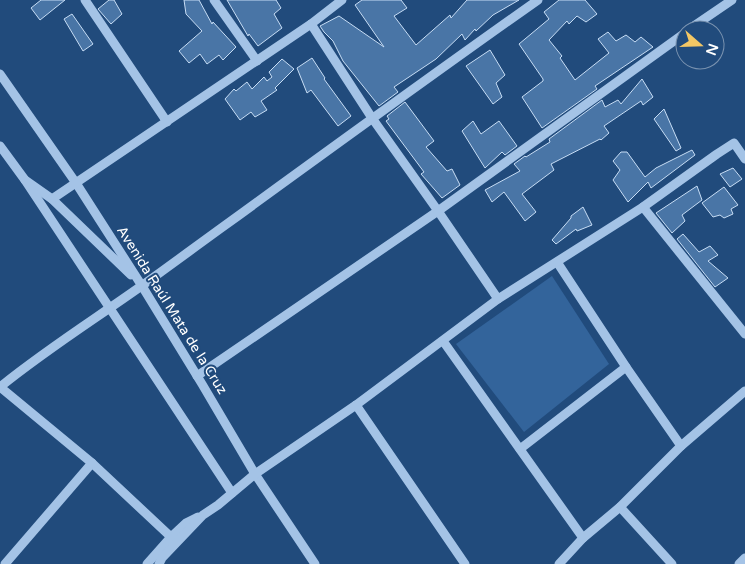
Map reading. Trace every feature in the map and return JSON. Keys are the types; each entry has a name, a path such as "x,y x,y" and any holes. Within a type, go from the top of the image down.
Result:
{"street":[{"path":"85,0 168,122"},
{"path":"214,0 257,61"},
{"path":"52,199 311,24 342,0"},
{"path":"171,537 92,463 0,387 26,366 142,286 372,118 538,0"},
{"path":"703,20 732,0"},
{"path":"311,24 372,118 498,299"},
{"path":"197,376 438,211 675,40"},
{"name":"Avenida Raúl Mata de la Cruz","path":"0,74 76,183 142,286 255,474 315,564"},
{"path":"146,564 186,523 218,505 255,474 356,405 498,299 643,207 734,143 745,159"},
{"path":"0,146 25,180 232,493"},
{"path":"25,180 52,199 142,286"},
{"path":"643,207 745,334"},
{"path":"558,262 626,367 681,446"},
{"path":"443,341 583,538"},
{"path":"520,450 626,367"},
{"path":"559,564 583,538 620,507 681,446 745,391"},
{"path":"356,405 465,564"},
{"path":"6,564 92,463"},
{"path":"620,507 672,564"},
{"path":"159,564 162,558 203,515"}],"shaded area":[{"path":"552,276 609,364 524,432 456,344"}],"building":[{"path":"41,0 65,0 40,20 31,8"},
{"path":"109,0 114,0 122,14 111,24 98,9"},
{"path":"184,0 199,0 212,24 213,22 236,47 223,60 219,55 207,64 200,54 189,63 179,51 202,31 186,14"},
{"path":"227,0 276,0 281,8 274,14 282,28 258,46 249,34 248,36"},
{"path":"362,0 401,0 407,8 394,16 416,45 450,15 451,18 467,0 519,0 493,15 476,31 475,29 465,40 462,34 436,59 394,87 398,92 379,106 343,61 333,41 320,26 339,16 384,47 355,5"},
{"path":"559,0 585,0 597,14 586,22 577,16 569,24 567,21 549,40 562,56 560,58 575,80 609,53 598,39 608,32 616,41 626,35 635,42 641,37 653,47 595,86 597,89 542,128 522,97 543,81 543,79 519,44 549,19 544,12"},
{"path":"72,14 93,44 83,51 64,19"},
{"path":"490,50 505,75 496,83 502,97 493,104 466,66"},
{"path":"312,58 324,79 351,116 338,126 311,90 307,93 297,68"},
{"path":"282,59 294,69 275,88 277,90 261,101 267,110 255,117 251,112 240,120 225,99 234,89 236,91 247,82 252,89 264,77 267,81 272,77 269,72"},
{"path":"642,79 653,97 643,105 641,101 604,126 609,133 601,140 551,164 554,170 522,194 536,212 525,221 504,192 492,202 485,190 520,171 514,164 550,142 549,139 602,100 605,107 618,100 621,104"},
{"path":"405,102 434,141 426,147 447,171 452,169 460,185 442,198 421,174 424,172 386,121 389,119 387,116"},
{"path":"664,109 681,148 676,151 654,119"},
{"path":"473,121 481,134 499,121 517,146 505,155 502,152 485,168 462,131"},
{"path":"692,150 695,155 651,188 648,182 628,202 613,180 620,170 613,161 621,152 627,152 645,177 656,168"},
{"path":"733,168 742,179 730,187 720,174"},
{"path":"697,186 702,200 682,215 685,221 672,233 656,213"},
{"path":"724,187 738,205 731,209 733,214 724,218 720,215 713,217 702,203"},
{"path":"583,207 592,225 577,231 576,229 556,244 552,240 571,216"},
{"path":"683,234 699,252 710,246 718,255 708,261 728,278 715,287 677,239"}]}
